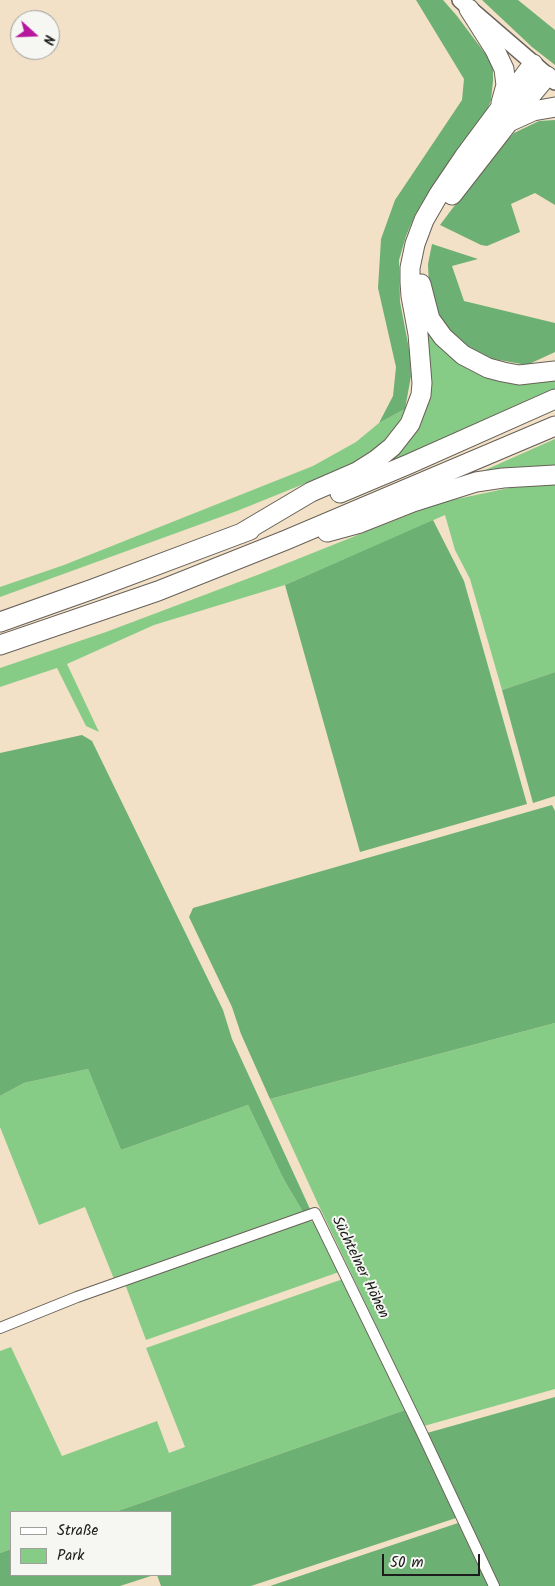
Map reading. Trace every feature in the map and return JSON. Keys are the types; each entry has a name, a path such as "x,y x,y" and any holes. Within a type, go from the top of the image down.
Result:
{"highway":[{"path":"465,4 495,50 504,69 506,84 504,116 433,223 423,249 420,274 421,286 430,319 443,337 463,355 488,368 519,375 555,372"},
{"path":"240,534 311,492 357,472 376,460 392,447 410,424 421,395 422,382 418,334 411,296 410,268 415,244 424,220 439,194 504,116 545,74"},
{"path":"504,116 555,107"},
{"path":"0,622 240,534 409,464 555,399"},
{"path":"0,645 158,590 286,540 555,426"},
{"path":"286,540 350,526 413,502 476,482 503,478 555,475"}],"main road":[{"path":"465,4 545,74"}],"street":[{"name":"Süchtelner Höhen","path":"0,1328 77,1297 315,1213 422,1431 494,1586"}],"green space":[{"path":"416,0 443,0 493,64 493,81 491,100 485,116 429,192 415,215 406,236 399,260 400,302 410,354 411,376 405,409 379,423 393,396 396,367 378,288 381,239 395,200 462,100 464,79"},
{"path":"482,0 518,0 555,30 555,65 532,47"},
{"path":"555,120 555,205 535,193 511,204 520,232 487,246 481,245 440,225 491,157 514,133 539,121"},
{"path":"432,244 478,259 452,266 464,301 555,323 555,352 527,365 488,358 461,343 441,319 429,289 428,264"},
{"path":"421,311 455,354 555,375 555,389 502,415 360,477 409,432"},
{"path":"405,409 400,420 385,439 368,455 336,471 237,511 0,597 0,587 64,565 313,466 356,442 379,423"},
{"path":"555,439 555,470 474,475 521,454"},
{"path":"555,484 555,672 502,690 470,579 455,550 445,515 285,585 154,625 67,664 99,732 86,726 57,668 0,687 0,668 106,632 260,574 438,503 509,488"},
{"path":"433,520 464,581 527,804 360,852 285,585"},
{"path":"555,672 555,796 533,803 502,690"},
{"path":"82,735 92,741 223,1010 232,1039 310,1209 303,1212 284,1180 248,1105 121,1150 88,1069 24,1083 0,1096 0,753"},
{"path":"552,805 555,811 555,1023 270,1099 241,1034 232,1007 189,917 193,908"},
{"path":"555,1023 555,1389 424,1426 270,1099"},
{"path":"88,1069 121,1150 248,1105 284,1180 303,1212 114,1279 85,1207 39,1225 0,1127 0,1096 24,1083"},
{"path":"305,1219 316,1223 339,1272 146,1340 125,1284"},
{"path":"343,1279 405,1410 118,1511 10,1511 10,1549 0,1553 0,1351 11,1347 62,1456 157,1421 169,1453 185,1447 146,1348"},
{"path":"555,1397 555,1586 500,1586 427,1433"},
{"path":"405,1410 456,1518 251,1586 161,1586 157,1576 172,1576 172,1511 118,1511"},
{"path":"458,1523 488,1586 270,1586"},
{"path":"10,1549 10,1576 151,1576 120,1586 0,1586 0,1553"}]}
